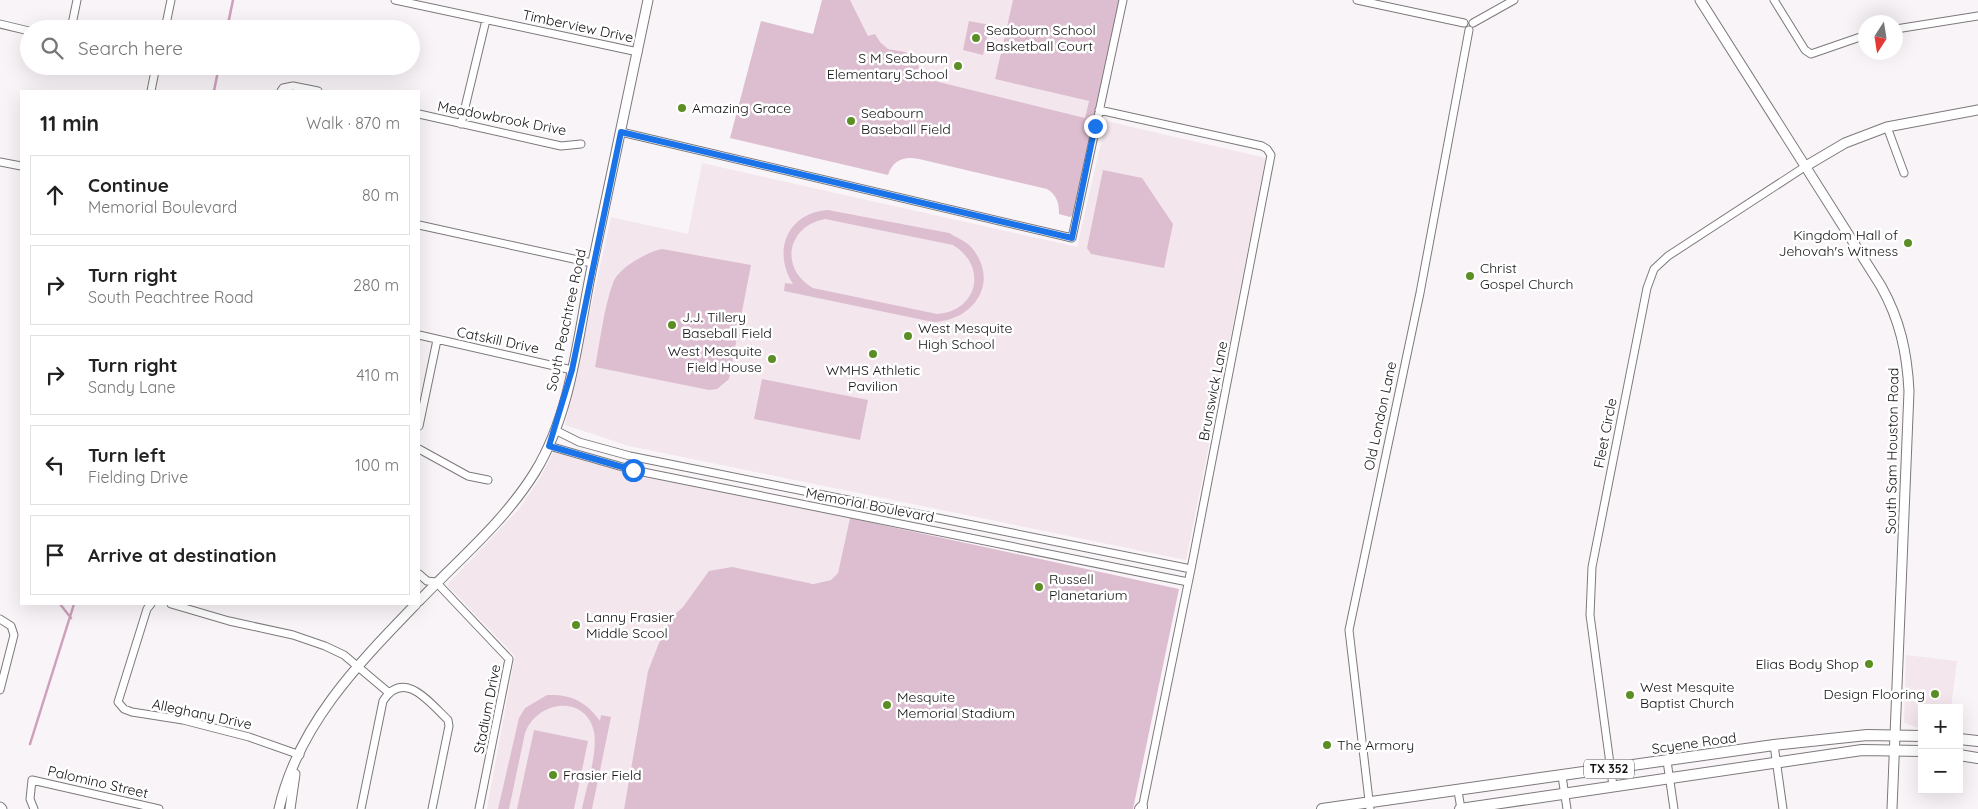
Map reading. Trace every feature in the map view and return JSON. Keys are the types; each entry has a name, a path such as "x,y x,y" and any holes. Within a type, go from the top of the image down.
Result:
{"main road":[{"name":"Scyene Road","path":"1322,809 1370,806 1458,790 1774,745 1867,735 1918,736"},
{"path":"1963,739 1978,741"},
{"name":"TX 352","path":"1461,809 1564,792 1862,750 1918,751"},
{"path":"1963,756 1978,758"}],"street":[{"path":"73,20 77,0"},
{"path":"167,20 171,0"},
{"name":"Timberview Drive","path":"395,0 638,52"},
{"name":"South Peachtree Road","path":"420,600 436,582 468,553 519,497 549,446 572,370 592,263 648,0"},
{"path":"621,132 1072,238 1123,0"},
{"path":"1357,0 1464,23 1465,28 1471,27 1514,0"},
{"name":"South Sam Houston Road","path":"1700,0 1887,297 1902,331 1909,391 1896,750 1892,809"},
{"path":"1774,0 1805,50 1811,54 1858,38"},
{"path":"1903,28 1978,16"},
{"path":"461,124 486,20"},
{"path":"0,24 20,29"},
{"name":"Old London Lane","path":"1370,806 1349,630 1420,293 1471,27"},
{"path":"151,90 154,75"},
{"path":"282,90 293,86 313,90"},
{"name":"Brunswick Lane","path":"1099,110 1262,146 1268,149 1271,155 1191,569 1141,808"},
{"path":"1806,166 1845,143 1887,127 1978,110"},
{"name":"Meadowbrook Drive","path":"420,114 561,146 581,144"},
{"path":"1887,127 1904,173"},
{"path":"0,162 20,166"},
{"name":"Fleet Circle","path":"1613,786 1590,615 1590,589 1592,567 1647,288 1654,269 1668,256 1806,166"},
{"path":"420,226 592,263"},
{"name":"Catskill Drive","path":"420,335 572,370"},
{"path":"420,421 437,340"},
{"name":"Memorial Boulevard","path":"555,430 579,442 630,456 1191,569"},
{"name":"Memorial Boulevard","path":"549,446 633,470 1188,582"},
{"path":"420,450 468,476 488,480"},
{"path":"420,575 427,580 436,582"},
{"name":"Stadium Drive","path":"436,582 509,659 479,809"},
{"name":"Alleghany Drive","path":"150,605 147,609 118,702 124,709 182,720 230,732 282,747 298,758"},
{"path":"174,605 229,621 293,635 325,646 357,665 388,692"},
{"path":"279,809 312,727 328,702 357,665 415,605"},
{"path":"0,618 11,626 14,634 0,690"},
{"path":"361,809 383,701 388,692 404,687 415,689 448,720 449,726 432,809"},
{"path":"1774,745 1783,809"},
{"path":"290,809 298,758"},
{"path":"1667,761 1674,809"},
{"path":"1562,776 1567,809"},
{"name":"Palomino Street","path":"34,809 30,798 32,780 157,809"},
{"path":"1458,790 1461,809"}],"shaded area":[{"path":"822,0 850,0 868,36 875,34 888,49 906,52 931,80 1085,118 1089,101 995,79 1013,0 1120,0 1073,215 1070,217 1059,214 1057,200 1047,189 919,159 909,158 900,160 893,166 888,175 730,138 761,21 813,34"},
{"name":"S M Seabourn Elementary School","path":"850,0 1013,0 995,79 1089,101 1085,118 931,80 906,52 888,49 868,36"},
{"name":"Seabourn School Basketball Court","path":"969,21 990,25 983,55 963,50"},
{"name":"West Mesquite High School","path":"1106,121 1266,158 1186,560 629,446 565,425 611,217 688,234 702,163 1077,247"},
{"path":"1103,170 1142,178 1173,224 1164,268 1091,254 1087,248"},
{"path":"828,210 949,233 970,246 980,261 983,286 978,297 971,307 960,315 948,320 933,322 784,291 785,283 793,284 784,259 784,247 787,236 793,226 802,218","holes":["825,219 953,245 964,254 971,264 974,286 962,305 951,311 937,314 813,288 802,280 795,270 792,260 792,249 802,230 812,223"]},
{"name":"J.J. Tillery Baseball Field","path":"662,249 751,265 729,379 717,389 709,390 595,367 607,303 616,277 627,266 649,253"},
{"path":"762,379 868,400 860,440 754,419"},
{"name":"Lanny Frasier Middle Scool","path":"555,449 568,455 850,518 838,573 831,580 683,607 673,616 648,671 624,809 487,809 515,656 447,585 519,509 540,478"},
{"name":"Mesquite Memorial Stadium","path":"850,518 1179,589 1133,809 624,809 648,671 663,633 673,616 683,607 709,571 732,567 813,584 831,580 838,573"},
{"path":"1906,655 1957,661 1952,704 1918,704 1918,728 1904,723"},
{"path":"547,695 563,696 577,700 589,708 600,721 601,715 611,717 592,809 582,809 593,760 594,732 590,720 582,712 573,707 562,706 551,708 541,713 532,721 525,733 509,809 498,809 519,718 525,708"},
{"name":"Frasier Field","path":"534,730 588,741 574,809 517,809"}],"waterway":[{"path":"229,20 233,0"},
{"path":"214,90 217,75"},
{"path":"61,605 71,618"},
{"path":"30,744 74,605"}],"place":[{"name":"Seabourn School Basketball Court","path":"976,38"},
{"name":"S M Seabourn Elementary School","path":"958,66"},
{"name":"Amazing Grace","path":"682,108"},
{"name":"Seabourn Baseball Field","path":"851,121"},
{"name":"Kingdom Hall of Jehovah's Witness","path":"1908,243"},
{"name":"Christ Gospel Church","path":"1470,276"},
{"name":"J.J. Tillery Baseball Field","path":"672,325"},
{"name":"West Mesquite High School","path":"908,336"},
{"name":"WMHS Athletic Pavilion","path":"873,354"},
{"name":"West Mesquite Field House","path":"772,359"},
{"name":"Russell Planetarium","path":"1039,587"},
{"name":"Lanny Frasier Middle Scool","path":"576,625"},
{"name":"Elias Body Shop","path":"1869,664"},
{"name":"Design Flooring","path":"1935,694"},
{"name":"West Mesquite Baptist Church","path":"1630,695"},
{"name":"Mesquite Memorial Stadium","path":"887,705"},
{"name":"The Armory","path":"1327,745"},
{"name":"Frasier Field","path":"553,775"}],"route":[{"path":"633,470 606,464 549,446 572,370 592,263 621,132 1072,238 1095,126"}]}
